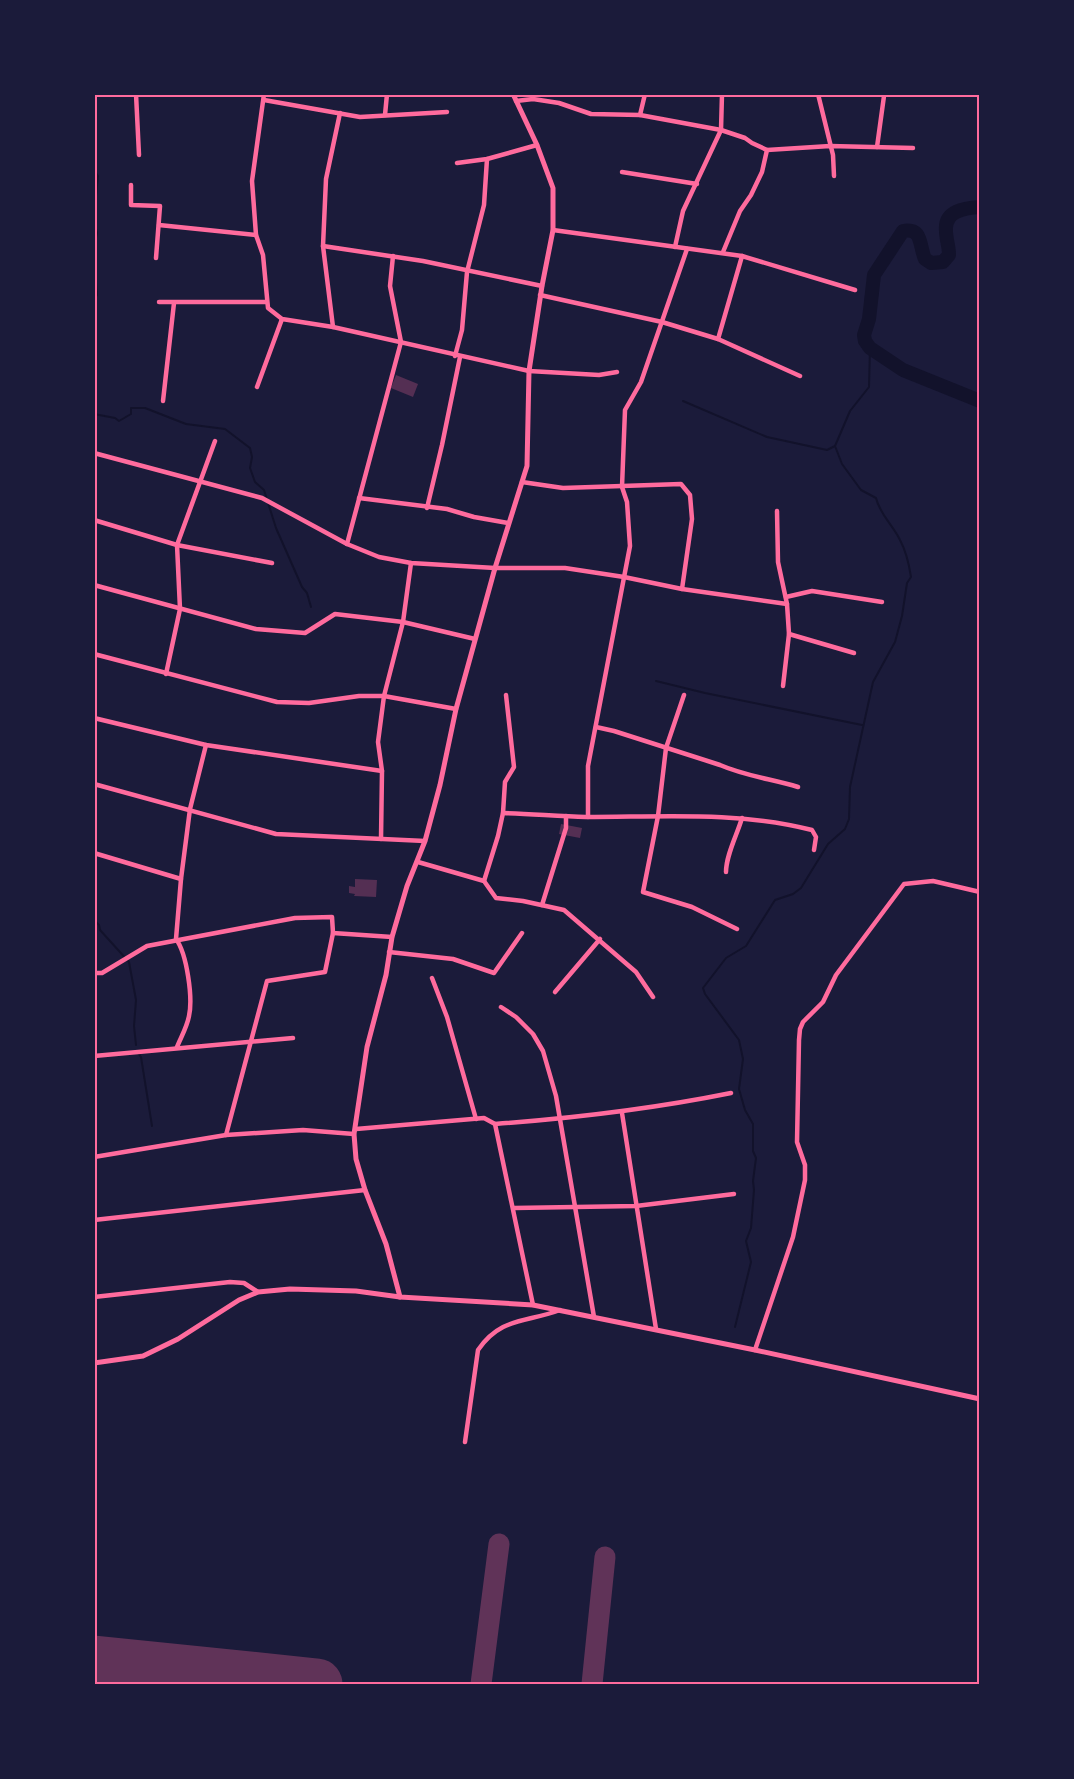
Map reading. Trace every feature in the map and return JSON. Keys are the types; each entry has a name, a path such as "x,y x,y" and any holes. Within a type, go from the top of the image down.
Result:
{"street":[{"path":"136,94 138,154"},
{"path":"385,115 387,94"},
{"path":"640,115 645,94"},
{"path":"675,247 683,211 721,130 722,94"},
{"path":"818,94 833,155 834,176"},
{"path":"877,147 884,96"},
{"path":"447,112 360,117 264,97 252,181 256,236 263,255 268,308 282,319 333,327 530,371 599,375 617,372"},
{"path":"400,1297 386,1244 365,1190 356,1159 355,1132 367,1047 386,975 392,937 407,886 425,841 456,709 508,523 527,466 530,371 540,295 553,230 553,188 537,145 515,98 559,103 591,114 640,115 721,130 745,138 767,150 830,146 913,148"},
{"path":"333,327 323,246 326,179 340,113"},
{"path":"457,163 487,159 537,145"},
{"path":"723,252 740,211 762,172 767,150"},
{"path":"427,508 442,445 458,356 467,272 484,205 487,159"},
{"path":"622,172 697,184"},
{"path":"131,185 131,205 160,206 156,258"},
{"path":"159,225 256,236"},
{"path":"553,230 723,252 855,290"},
{"path":"323,246 423,261 542,286"},
{"path":"588,817 588,766 630,546 627,502 622,487 625,410 641,382 687,249"},
{"path":"347,544 401,342 390,286 393,256"},
{"path":"718,339 742,256"},
{"path":"540,295 662,322 718,339 800,375"},
{"path":"159,302 266,302"},
{"path":"163,401 174,303"},
{"path":"257,387 282,319"},
{"path":"166,674 180,609 177,544 215,441"},
{"path":"94,453 262,498 347,544 379,557 411,563 495,568 565,568 682,589 787,604"},
{"path":"522,482 563,488 681,484 690,495 692,519 682,589"},
{"path":"359,498 447,509 508,523"},
{"path":"777,511 778,562 786,597 789,634 783,686"},
{"path":"94,520 177,544 272,563"},
{"path":"381,839 382,771 378,742 384,696 403,622 411,563"},
{"path":"94,585 256,629 305,633 335,614 403,622 476,639"},
{"path":"786,597 812,591 882,602"},
{"path":"789,634 854,653"},
{"path":"94,654 277,702 309,703 359,696 384,696 456,709"},
{"path":"484,881 503,813 505,782 514,767 506,695"},
{"path":"684,695 666,748 658,816 643,892 692,908 737,929"},
{"path":"94,718 206,745 382,771"},
{"path":"596,727 614,730 736,772 769,778 798,788"},
{"path":"177,1047 189,1017 190,998 181,947 176,939 181,879 190,809 206,745"},
{"path":"94,784 276,834 425,841"},
{"path":"503,813 588,817 742,818 782,822 812,830 816,837 814,850"},
{"path":"542,905 566,828 566,816"},
{"path":"726,872 726,859 742,818"},
{"path":"94,853 181,879"},
{"path":"418,862 484,881 496,898 564,910 636,972 653,997"},
{"path":"755,1350 793,1237 805,1180 805,1165 797,1142 800,1029 803,1022 823,1002 836,975 904,884 933,881 980,892"},
{"path":"94,973 102,973 147,946 176,939 295,918 332,917 333,933 325,972 267,981 226,1135"},
{"path":"333,933 392,937"},
{"path":"389,952 453,959 494,973 522,933"},
{"path":"555,992 600,939"},
{"path":"432,978 447,1017 476,1119"},
{"path":"501,1007 525,1025 543,1051 556,1096 594,1317"},
{"path":"94,1056 293,1038"},
{"path":"94,1157 226,1135 303,1130 355,1132 484,1118 495,1124 560,1120 622,1113 731,1093"},
{"path":"622,1113 656,1329"},
{"path":"495,1124 533,1305"},
{"path":"94,1220 365,1190"},
{"path":"514,1208 636,1206 734,1194"},
{"path":"94,1297 230,1282 244,1283 258,1292"},
{"path":"94,1363 143,1356 178,1339 239,1300 258,1292 290,1289 356,1291 400,1297 533,1305 656,1329 980,1399"},
{"path":"465,1442 478,1350 486,1339 501,1326 539,1318 560,1310"}],"building":[{"path":"396,375 418,384 413,397 391,388"},
{"path":"561,824 582,828 580,838 559,834"},
{"path":"355,879 377,880 376,897 354,896 355,894 349,893 349,886 355,887"}],"waterway":[{"path":"94,170 98,176 94,215"},
{"path":"980,207 956,212 948,219 946,231 949,255 943,262 931,263 925,259 917,235 914,232 903,231 874,275 869,319 864,335 870,348 903,370 980,401"},
{"path":"94,221 97,233 94,247"},
{"path":"94,258 97,295 94,300"},
{"path":"735,1327 751,1262 746,1241 751,1228 756,1158 753,1151 753,1124 745,1110 739,1089 743,1059 739,1040 703,988 726,958 746,946 775,900 793,894 801,888 828,844 845,829 849,819 850,787 873,682 895,642 902,616 907,583 911,577 904,549 880,510 876,498 861,490 842,464 835,446 850,411 869,387 870,348"},
{"path":"683,401 767,437 827,450 835,446"},
{"path":"94,414 115,418 119,421 131,414 131,408 145,408 186,424 225,429 250,448 252,457 250,468 255,482 264,490 276,528 302,587 307,593 311,607"},
{"path":"656,681 862,725"},
{"path":"94,920 129,962 136,1000 134,1026 136,1045"},
{"path":"138,1053 141,1057 152,1126"}],"taxiway":[{"path":"481,1684 499,1544"},
{"path":"592,1684 605,1557"}],"runway":[{"path":"94,1661 317,1684"}]}
